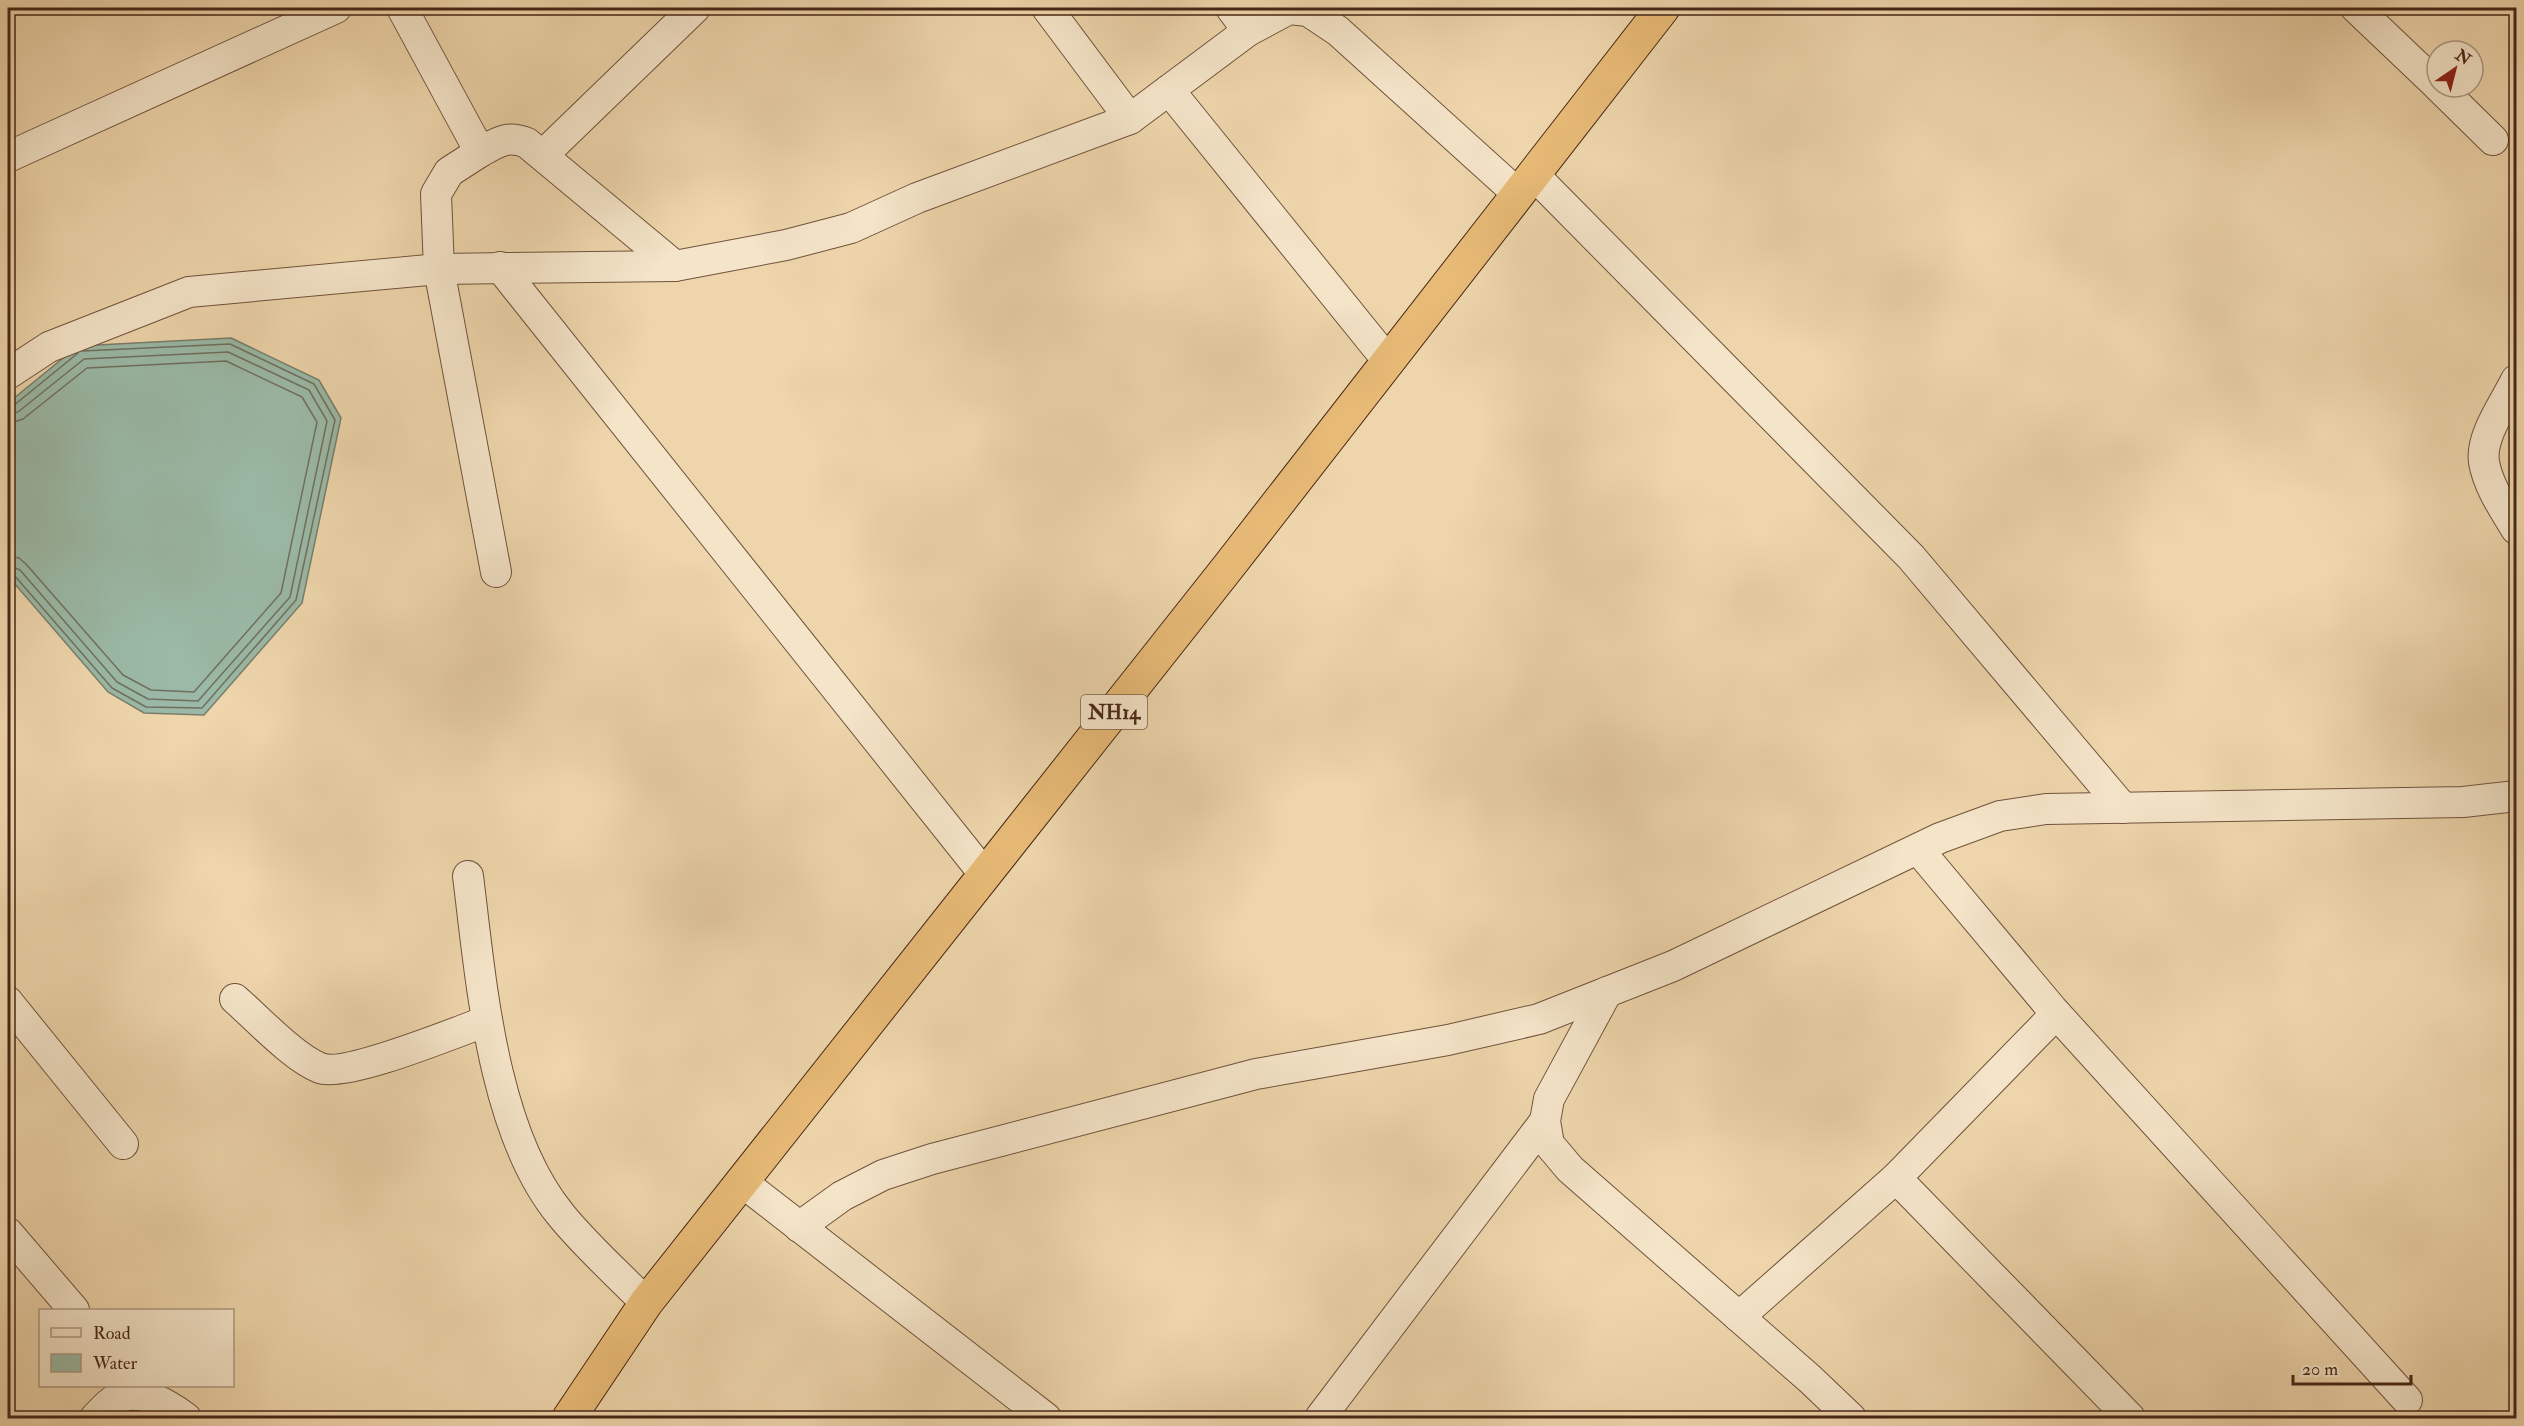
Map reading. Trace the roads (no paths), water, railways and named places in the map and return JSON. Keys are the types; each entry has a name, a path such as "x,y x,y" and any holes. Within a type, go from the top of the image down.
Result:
{"highway":[{"name":"NH14","path":"569,1419 646,1303 985,875 1663,8"}],"street":[{"path":"8,158 336,8"},
{"path":"402,8 480,152"},
{"path":"543,155 694,8"},
{"path":"1047,8 1130,119"},
{"path":"2356,8 2425,74"},
{"path":"8,374 49,347 189,292 439,269 675,266 786,245 851,228 917,198 1130,119 1169,90 1240,19 1289,9 1308,11 1338,31 1526,184 1911,557 2123,808"},
{"path":"1169,90 1388,361"},
{"path":"2451,99 2493,140"},
{"path":"496,572 439,269 436,194 449,172 503,139 514,138 543,155 675,266"},
{"path":"500,267 985,875"},
{"path":"2517,380 2487,439 2484,461 2494,490 2517,529"},
{"path":"799,1227 842,1196 883,1175 932,1159 1256,1074 1448,1040 1539,1019 1673,966 1918,849 2000,816 2046,809 2463,802 2517,796"},
{"path":"1918,849 2056,1014 2407,1400"},
{"path":"468,876 487,1021 514,1128 536,1178 560,1214 646,1303"},
{"path":"1606,992 1549,1099 1545,1121 1549,1144 1570,1169 1851,1419"},
{"path":"235,999 304,1059 322,1069 339,1069 366,1063 487,1021"},
{"path":"8,1002 123,1144"},
{"path":"1739,1317 1896,1178 2056,1014"},
{"path":"1320,1419 1545,1121"},
{"path":"1896,1178 2130,1419"},
{"path":"742,1182 1046,1419"},
{"path":"8,1233 72,1309"},
{"path":"94,1419 116,1398 143,1392 186,1419"}],"water":[{"path":"231,338 319,380 341,418 302,603 204,715 144,713 108,692 8,576 8,403 78,346"}]}
